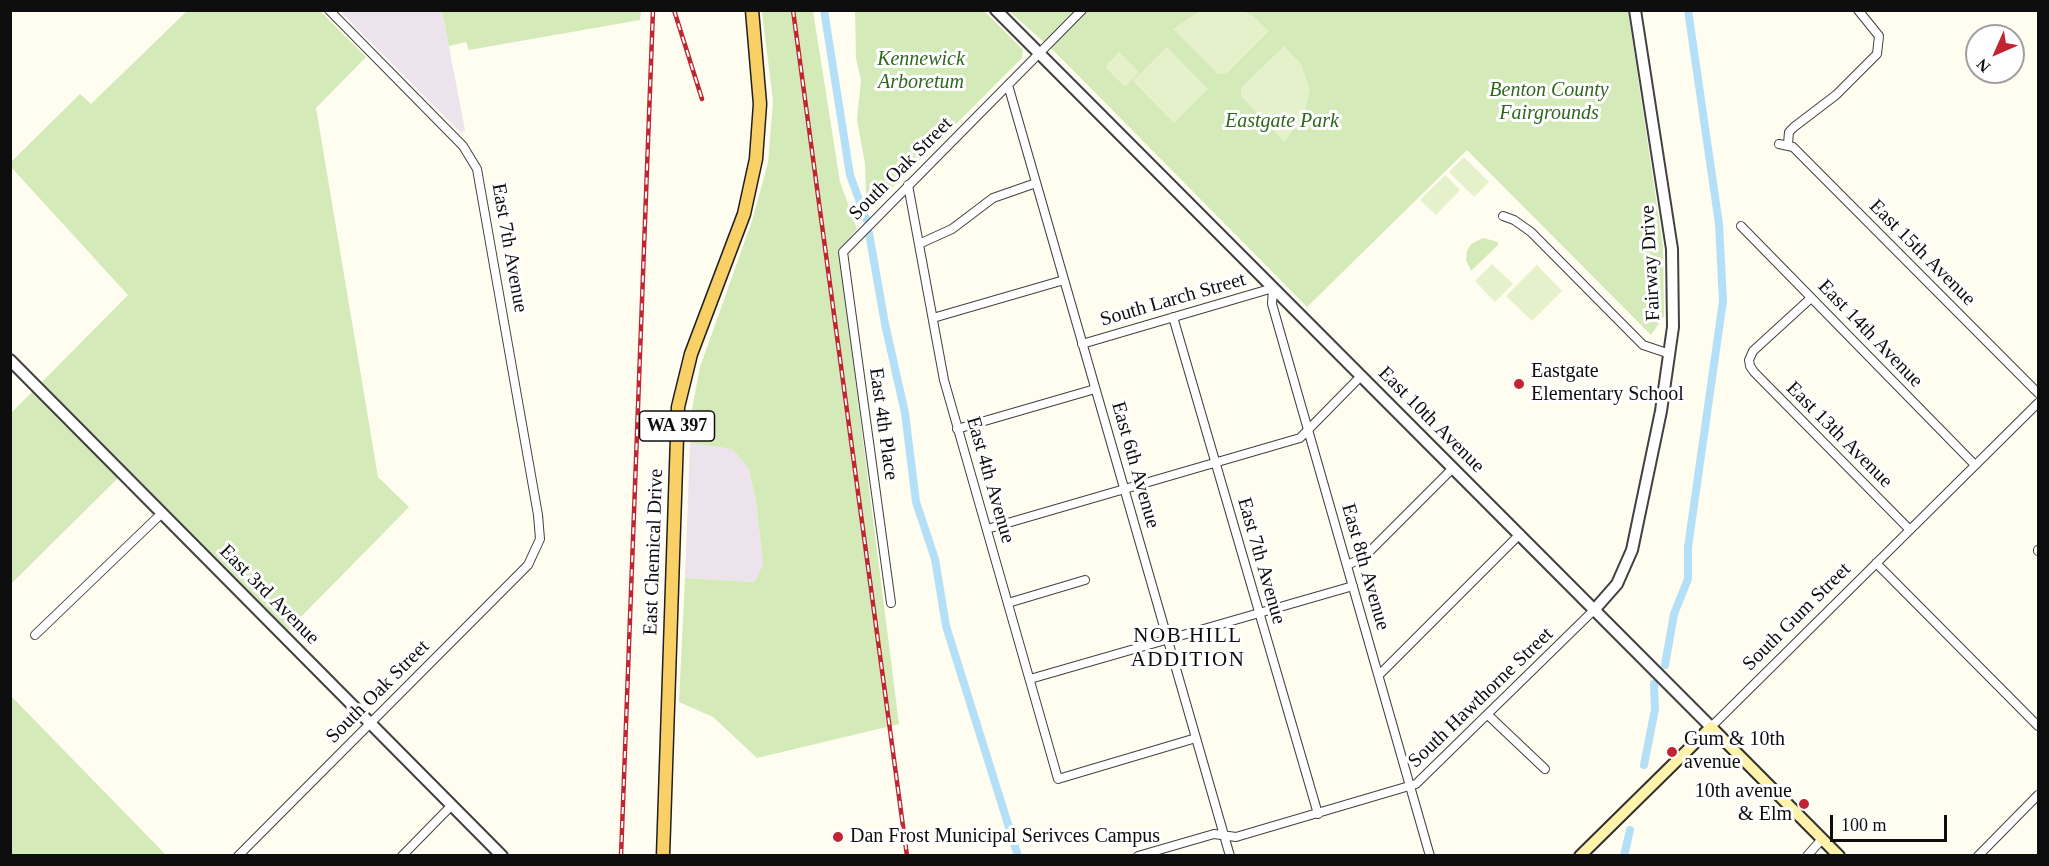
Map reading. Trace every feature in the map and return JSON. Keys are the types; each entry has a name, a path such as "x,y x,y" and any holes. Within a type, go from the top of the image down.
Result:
{"main road":[{"name":"East Chemical Drive","path":"663,855 678,407 691,354 744,214 756,159 760,104 752,10"},
{"name":"East 10th Avenue","path":"1711,727 1839,855"},
{"name":"South Gum Street","path":"1580,855 1711,727"}],"street":[{"name":"East 7th Avenue","path":"329,10 463,146 477,169 538,514 540,539 537,548"},
{"name":"East 10th Avenue","path":"996,10 1711,727"},
{"name":"South Oak Street","path":"845,249 1082,10"},
{"name":"Fairway Drive","path":"1595,609 1617,584 1632,550 1659,423 1670,354 1674,302 1672,249 1635,10"},
{"name":"East 15th Avenue","path":"1858,10 1879,36 1877,54 1836,95 1794,127 1783,144 1793,147 2038,393"},
{"name":"East 6th Avenue","path":"1008,85 1230,855"},
{"path":"919,244 952,229 993,198 1036,183"},
{"name":"East 4th Avenue","path":"908,185 944,380 1059,779 1196,738"},
{"path":"1503,216 1514,220 1531,232 1643,345 1670,354"},
{"name":"East 14th Avenue","path":"1741,226 1975,465"},
{"name":"East 4th Place","path":"845,249 843,256 891,603"},
{"path":"933,318 1064,280"},
{"name":"South Larch Street","path":"1082,344 1273,288"},
{"name":"East 8th Avenue","path":"1273,288 1272,304 1430,855"},
{"name":"East 13th Avenue","path":"1811,298 1754,351 1749,360 1754,372 1910,530"},
{"name":"East 7th Avenue","path":"1173,317 1318,814"},
{"name":"East 3rd Avenue","path":"10,360 502,855"},
{"path":"987,529 1300,438 1309,432 1361,376"},
{"path":"957,429 1095,389"},
{"name":"South Gum Street","path":"1711,727 2038,403"},
{"path":"1347,565 1363,558 1454,468"},
{"path":"35,635 162,513"},
{"path":"1378,675 1520,534"},
{"name":"South Oak Street","path":"238,855 528,565 537,548"},
{"path":"1876,563 2038,726"},
{"path":"1008,603 1085,580"},
{"path":"1030,679 1353,586"},
{"name":"South Hawthorne Street","path":"1138,855 1214,834 1236,837 1410,787 1420,781 1595,609"},
{"path":"1488,715 1545,769"},
{"path":"1978,855 2038,795"},
{"path":"402,855 452,806"},
{"path":"1807,855 1822,839"},
{"path":"1174,845 1177,855"}],"shaded area":[{"path":"340,11 442,11 465,130 461,133"},
{"path":"690,443 732,449 749,469 756,502 763,565 754,582 685,578"}],"green space":[{"path":"641,10 640,20 469,50 466,42 449,46 442,11"},
{"path":"187,11 320,11 366,57 316,108 378,477 409,507 288,630 41,383 128,295 11,167 11,162 80,94 91,104"},
{"path":"762,11 813,11 840,182 857,229 843,245 840,259 899,724 757,758 713,717 679,702 685,578 754,582 763,565 756,502 749,469 732,449 690,443 691,414 700,367 752,221 768,163 773,101"},
{"name":"Kennewick Arboretum","path":"855,11 984,11 1023,50 1022,58 872,208 866,193 865,163 857,120 861,80 856,58"},
{"path":"1009,11 1628,11 1663,246 1664,316 1651,335 1467,150 1307,307 1055,52"},
{"path":"1200,11 1242,11 1252,15 1269,31 1226,74 1218,74 1173,29"},
{"name":"Eastgate Park","path":"1284,46 1301,64 1310,89 1304,115 1284,142 1241,96 1241,88"},
{"path":"1167,47 1208,89 1174,123 1133,81"},
{"path":"1119,52 1139,72 1125,87 1105,67"},
{"path":"1464,157 1489,182 1474,197 1449,172"},
{"path":"1445,175 1460,190 1436,215 1420,200"},
{"path":"1483,238 1498,242 1498,245 1471,271 1466,260 1467,251 1471,244"},
{"path":"1492,264 1513,284 1495,302 1475,281"},
{"path":"1537,265 1562,291 1532,321 1506,296"},
{"path":"34,390 119,477 11,584 11,413"},
{"path":"11,696 166,855 11,855"}],"waterway":[{"path":"824,10 850,175 866,219"},
{"path":"1665,665 1674,614 1688,579 1688,547 1723,301 1719,224 1688,10"},
{"path":"869,233 885,324 905,413 916,502 935,559 946,626 1018,856"},
{"path":"1644,765 1655,709 1654,684"},
{"path":"1624,856 1630,830"}],"railway":[{"path":"621,856 653,10"},
{"path":"674,10 702,99"},
{"path":"793,10 907,856"}],"place":[{"name":"Eastgate Elementary School","path":"1519,384"},
{"name":"Gum & 10th avenue","path":"1672,752"},
{"name":"10th avenue & Elm","path":"1804,804"},
{"name":"Dan Frost Municipal Serivces Campus","path":"838,837"}],"district":[{"name":"NOB HILL ADDITION","path":"1188,648"}],"park label":[{"name":"Benton County Fairgrounds","path":"1549,102"}]}
